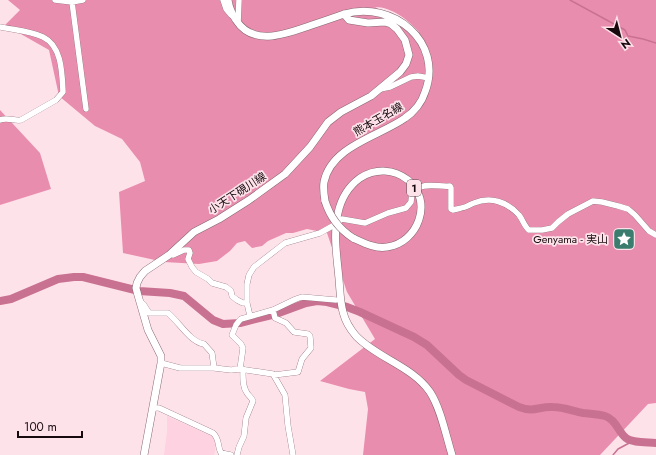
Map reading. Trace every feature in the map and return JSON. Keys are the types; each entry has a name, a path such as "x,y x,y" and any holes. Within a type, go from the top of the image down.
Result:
{"main road":[{"name":"熊本玉名線","path":"228,0 232,14 244,30 252,34 262,36 287,34 353,10 370,8 385,10 396,15 407,22 421,37 429,60 429,78 425,92 416,108 406,117 347,150 338,158 327,173 324,183 324,192 325,201 328,208 337,224 345,233 364,243 375,247 386,248 396,245 410,236 415,229 421,212 419,198 415,189 399,174 381,170 365,174 348,189 342,200 338,212 336,224 338,299 350,328 355,335 368,346 408,372 430,393 438,408 452,455"},
{"name":"小天下硯川線","path":"146,454 161,356 148,330 146,314 136,290 137,283 145,271 169,255 194,232 231,211 285,174 310,147 323,127 333,117 380,90 400,72 406,64 409,55 405,40 397,29 391,24 385,22 368,23 349,20 344,14"}],"street":[{"path":"55,0 72,2 83,0"},
{"path":"223,0 226,9 238,23"},
{"path":"238,23 239,0"},
{"path":"72,2 86,109"},
{"path":"0,28 24,31 42,36 52,43 60,60 63,78 63,92 56,100 21,120 16,121 5,118 0,120"},
{"path":"380,90 411,77 418,76 429,78"},
{"path":"419,188 422,186 450,186 451,209 453,210 465,207 474,202 486,200 496,200 504,203 519,215 529,230 552,228 574,211 593,201 602,202 628,209 649,231 656,235"},
{"path":"250,316 248,303 249,275 254,267 285,243 320,233 342,219 365,223 388,213 406,208 411,202 412,193"},
{"path":"173,255 184,250 189,250 190,253 188,259 196,272 212,283 226,287 231,291 232,296 237,300 248,303"},
{"path":"237,455 239,446 244,436 246,418 252,401 251,397 245,390 243,382 243,349 241,344 232,335 237,323 250,316 274,313 299,298 338,299"},
{"path":"146,314 168,313 171,315 195,340 204,344 209,349 212,353 214,368"},
{"path":"161,363 180,368 242,369 272,373 274,375 298,372 302,359 311,348 310,336 308,334 294,332 274,313"},
{"path":"274,375 285,395 293,455"},
{"path":"153,408 159,408 213,433 217,438 221,453 231,455"}],"shaded area":[{"path":"8,0 656,0 656,403 648,404 600,455 363,455 368,409 365,392 320,381 375,339 347,292 327,233 307,229 293,233 286,233 268,241 262,246 252,248 245,241 237,243 230,251 217,261 199,264 164,262 123,253 119,192 145,181 140,162 122,139 95,126 59,96 49,50 5,25 20,10","holes":["375,7 388,9 399,15 419,32"]},
{"path":"0,110 40,153 51,189 0,205"},
{"path":"167,416 214,437 216,446 214,455 164,455 167,432"}],"waterway":[{"path":"570,0 625,30 628,36 656,43"},
{"path":"0,301 11,299 58,279 83,277 139,291 170,293 184,296 213,320 223,324 240,323 276,314 306,303 317,301 327,302 360,312 414,337 427,345 466,380 519,407 524,409 557,407 605,416 612,420 623,435 629,440 636,442 656,443"},
{"path":"613,455 618,449 633,441"}],"place":[{"name":"Genyama - 実山","path":"624,239"}]}
